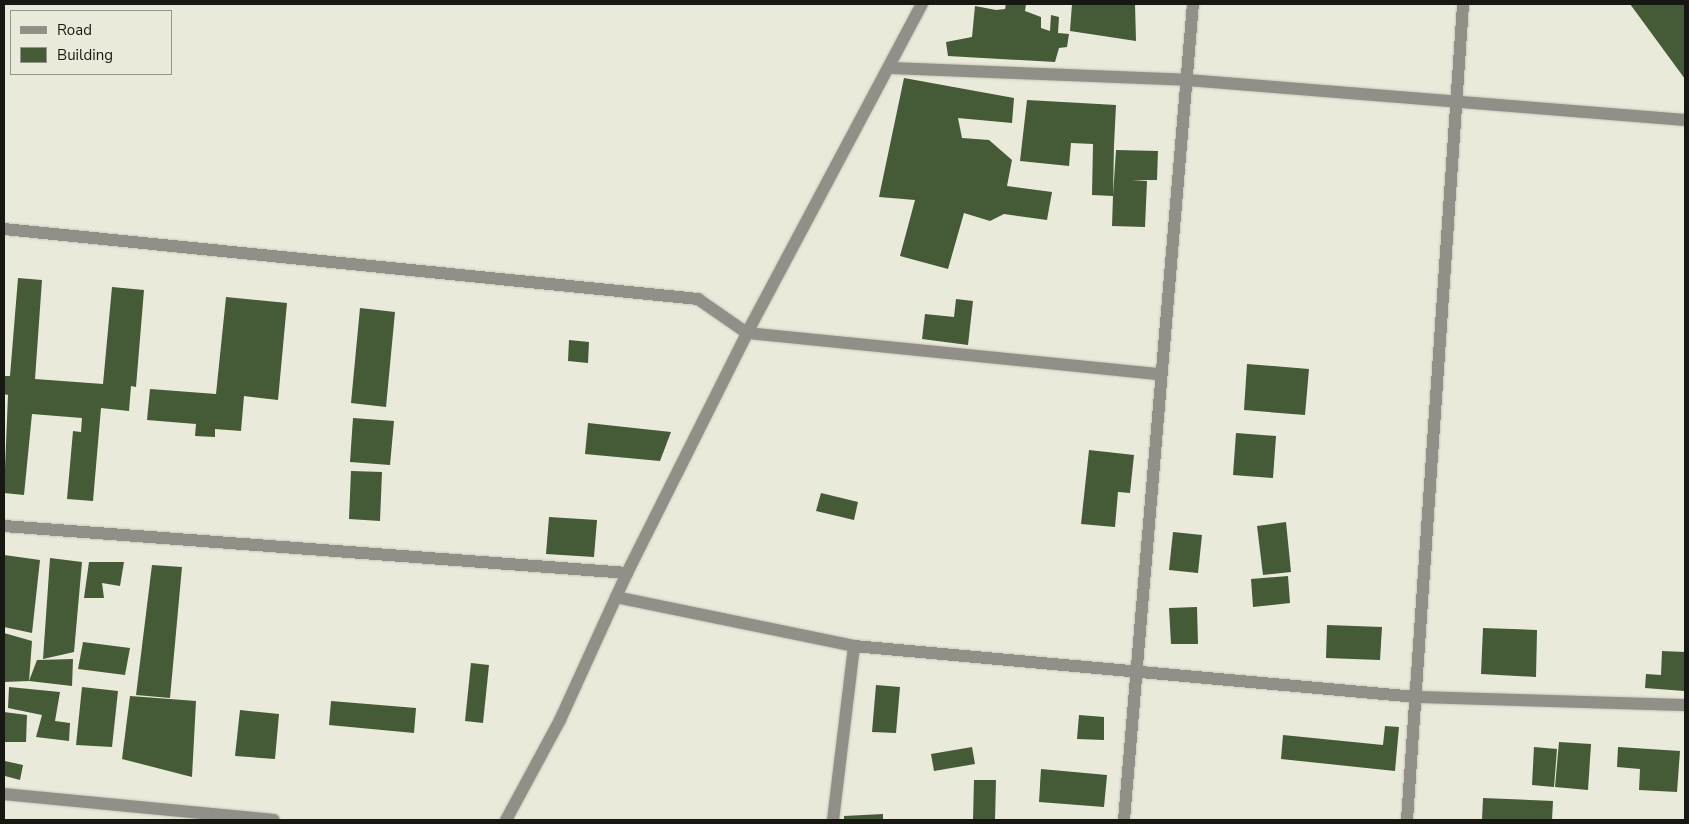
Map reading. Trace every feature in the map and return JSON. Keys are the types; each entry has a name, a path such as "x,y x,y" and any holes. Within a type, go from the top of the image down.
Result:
{"street":[{"path":"506,820 560,720 626,572 747,333 891,68 922,4"},
{"path":"1124,820 1134,671 1159,374 1193,4"},
{"path":"1407,820 1417,697 1463,4"},
{"path":"891,68 1187,80 1685,120"},
{"path":"4,229 698,299 747,333 1159,374"},
{"path":"4,526 626,572"},
{"path":"616,597 854,646 1417,697 1685,705"},
{"path":"833,820 854,646"},
{"path":"4,794 274,820"}],"building":[{"path":"1006,4 1026,4 1025,11 1041,17 1041,28 1050,31 1051,15 1059,17 1058,33 1069,34 1067,47 1059,48 1055,62 948,56 946,42 972,37 975,6 996,10 1005,9"},
{"path":"1072,4 1135,4 1136,41 1070,31"},
{"path":"1630,4 1685,4 1685,79"},
{"path":"904,78 1014,98 1012,123 958,118 962,138 989,140 1012,160 1007,186 1052,192 1047,220 1004,214 990,221 964,213 948,269 900,256 915,200 879,197"},
{"path":"1027,100 1116,105 1113,196 1092,195 1093,144 1071,143 1069,166 1020,161"},
{"path":"1116,150 1158,151 1157,180 1132,180 1147,181 1145,227 1112,226"},
{"path":"18,278 42,280 35,379 103,384 112,287 144,290 136,387 131,386 129,411 101,408 93,501 67,499 73,431 81,432 82,418 32,414 24,495 4,493 8,395 4,394 4,376 10,376"},
{"path":"226,297 287,303 278,400 244,396 241,431 215,429 215,437 195,436 196,424 147,420 150,389 216,394"},
{"path":"956,299 973,301 968,345 922,339 925,314 954,317"},
{"path":"360,308 395,312 386,407 351,403"},
{"path":"569,340 589,342 588,363 568,361"},
{"path":"1247,364 1309,369 1305,415 1244,410"},
{"path":"353,418 394,421 390,465 350,462"},
{"path":"588,423 671,432 660,461 585,454"},
{"path":"1236,433 1276,436 1273,478 1233,475"},
{"path":"1089,450 1134,455 1130,493 1118,492 1115,527 1081,524"},
{"path":"351,471 382,472 380,521 349,519"},
{"path":"821,493 858,502 854,520 816,511"},
{"path":"549,517 597,520 594,557 546,554"},
{"path":"1286,522 1291,572 1263,575 1257,526"},
{"path":"1173,532 1202,535 1198,573 1169,570"},
{"path":"4,555 40,560 32,633 4,627"},
{"path":"50,558 82,562 74,652 43,659"},
{"path":"89,562 124,562 120,586 102,583 104,598 84,598"},
{"path":"152,565 182,567 170,698 136,695"},
{"path":"1288,576 1290,603 1253,607 1251,579"},
{"path":"1197,607 1198,644 1171,644 1169,608"},
{"path":"1327,625 1382,627 1380,660 1326,658"},
{"path":"1483,628 1537,630 1536,677 1481,674"},
{"path":"4,633 32,641 29,681 4,682"},
{"path":"83,642 130,648 125,675 78,669"},
{"path":"1662,651 1685,652 1684,691 1645,688 1646,674 1661,675"},
{"path":"73,659 72,686 29,681 37,660"},
{"path":"471,663 489,665 483,723 465,721"},
{"path":"876,685 900,687 896,733 872,732"},
{"path":"9,687 60,692 55,721 70,723 69,741 36,737 42,715 8,708"},
{"path":"82,687 118,691 112,747 76,745"},
{"path":"130,696 196,701 192,777 122,759"},
{"path":"331,701 416,708 414,733 329,725"},
{"path":"240,710 279,714 275,759 235,756"},
{"path":"4,712 27,715 26,742 4,742"},
{"path":"1079,715 1104,717 1104,740 1077,739"},
{"path":"1385,726 1399,727 1395,771 1281,759 1283,735 1383,745"},
{"path":"1559,742 1591,744 1588,790 1555,787"},
{"path":"972,747 975,764 934,771 931,754"},
{"path":"1534,747 1557,749 1554,787 1532,785"},
{"path":"1618,747 1680,751 1677,792 1639,790 1640,769 1617,767"},
{"path":"5,761 23,765 20,780 5,776"},
{"path":"1041,769 1107,775 1104,807 1039,802"},
{"path":"974,780 996,780 995,820 973,820"},
{"path":"1483,798 1553,801 1552,820 1482,820"},
{"path":"883,814 883,820 844,820 844,816"}]}
